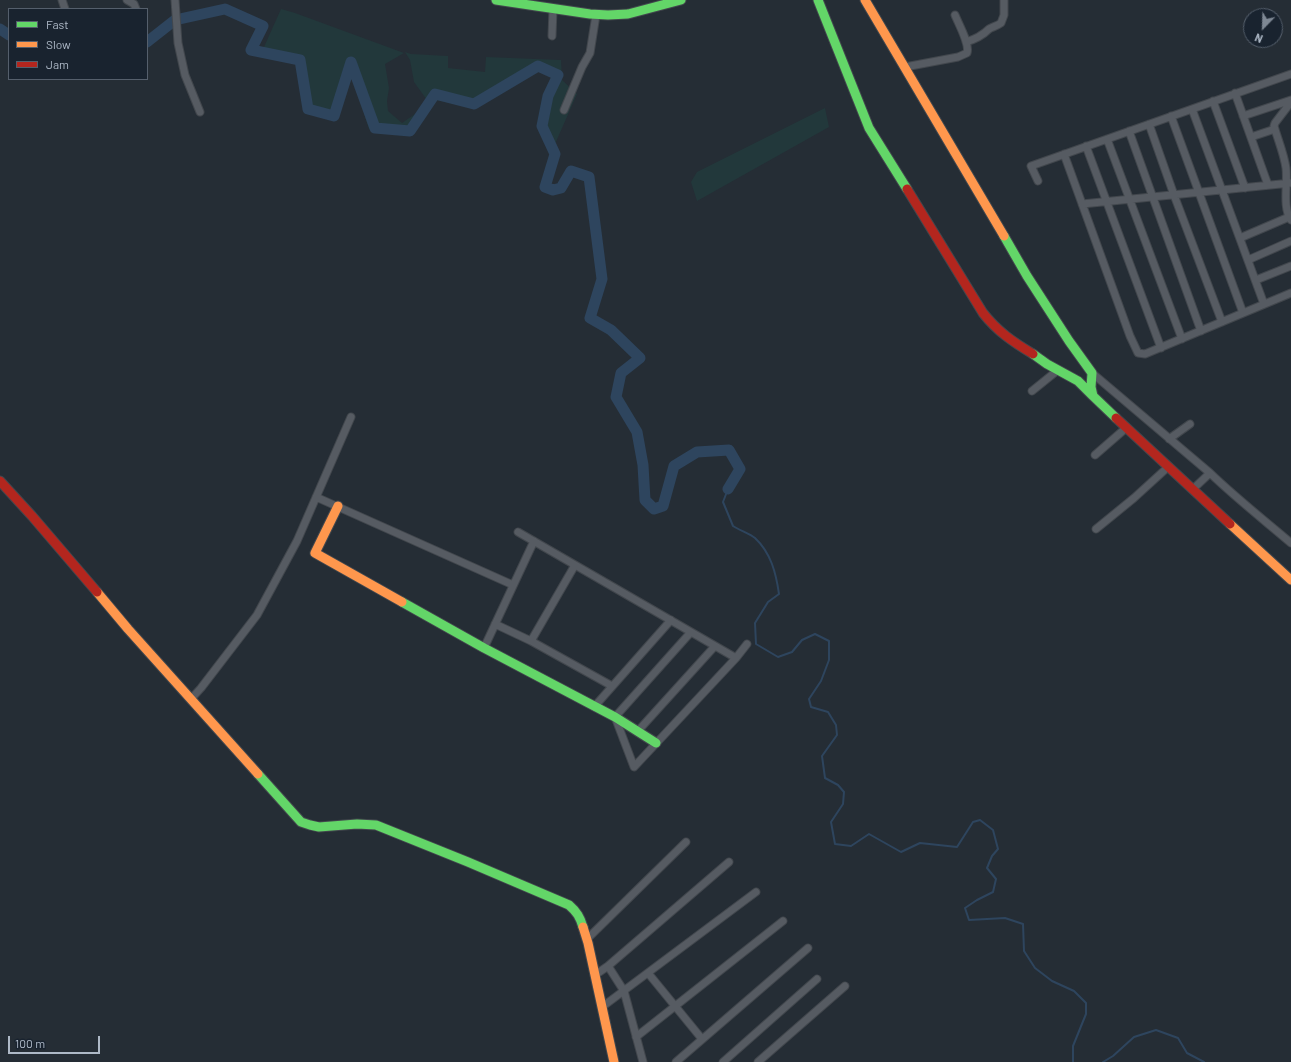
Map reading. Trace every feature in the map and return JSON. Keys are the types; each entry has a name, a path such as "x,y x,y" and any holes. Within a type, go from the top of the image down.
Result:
{"street":[{"path":"127,0 134,4 136,8"},
{"path":"496,0 532,3 553,9 596,15 628,14 652,9 681,0"},
{"path":"818,0 863,109 869,128 983,313 992,325 1009,339 1078,381 1126,428 1291,580"},
{"path":"864,0 1024,270 1069,341 1092,373 1210,473 1228,491 1251,508 1291,543"},
{"path":"966,42 979,38 990,28 1000,23 1004,15 1004,0"},
{"path":"175,3 178,36 185,75 200,112"},
{"path":"552,36 553,9"},
{"path":"564,110 582,67 590,54 596,15"},
{"path":"905,67 958,57 967,53 968,48 955,15"},
{"path":"1038,181 1031,166 1291,74"},
{"path":"1235,93 1268,185"},
{"path":"1213,101 1245,188"},
{"path":"1243,116 1291,101"},
{"path":"1240,238 1290,218 1287,203 1289,183 1275,129 1275,123 1291,101"},
{"path":"1192,109 1264,304"},
{"path":"1171,116 1243,313"},
{"path":"1150,124 1174,194 1222,322"},
{"path":"1251,137 1275,129"},
{"path":"1129,131 1201,331"},
{"path":"1107,139 1182,339"},
{"path":"1086,146 1161,348"},
{"path":"1064,154 1130,336 1138,353 1145,354 1161,348 1291,293"},
{"path":"1082,204 1289,183"},
{"path":"1248,260 1291,241"},
{"path":"1256,280 1291,266"},
{"path":"1032,390 1058,370"},
{"path":"1092,373 1091,387 1093,396"},
{"path":"191,698 201,688 257,615 297,541 351,417"},
{"path":"1169,439 1190,424"},
{"path":"1095,455 1126,428"},
{"path":"1096,529 1134,498 1168,467"},
{"path":"1193,489 1210,473"},
{"path":"0,481 32,516 128,629 301,822 310,826 324,827 370,823 569,905 576,911 587,939 614,1062"},
{"path":"316,497 513,585"},
{"path":"338,506 315,553 484,648 615,718 656,743"},
{"path":"518,532 736,658"},
{"path":"484,648 534,541"},
{"path":"531,641 575,565"},
{"path":"594,707 670,620"},
{"path":"495,624 531,641 612,686"},
{"path":"615,718 691,632"},
{"path":"615,718 634,766 736,658 747,644"},
{"path":"637,732 715,646"},
{"path":"587,939 686,842"},
{"path":"595,974 608,966 730,862"},
{"path":"602,1008 756,892"},
{"path":"636,1037 783,921"},
{"path":"676,1062 808,948"},
{"path":"608,966 624,991 643,1062"},
{"path":"648,973 702,1039"},
{"path":"723,1062 817,979"},
{"path":"758,1062 845,986"}],"green space":[{"path":"281,9 404,53 385,64 389,88 387,101 388,111 402,123 415,114 427,100 414,82 410,60 405,52 411,54 448,56 448,68 485,72 486,57 561,60 562,80 577,94 551,153 537,125 542,99 552,78 537,70 473,108 436,100 411,136 382,133 369,129 351,73 337,121 304,111 298,62 260,56"},
{"path":"825,108 829,127 697,201 691,182 697,172"}],"waterway":[{"path":"148,41 175,20 225,9 263,26 251,50 300,60 308,109 334,116 351,62 375,128 410,131 435,94 474,104 538,66 558,75 548,96 542,126 555,154 545,187 553,190 561,188 571,171 589,177 602,279 590,318 611,330 640,358 621,373 616,397 637,432 643,465 645,500 654,509 663,506 674,466 697,452 729,450 740,469 728,489"},
{"path":"0,29 8,34"},
{"path":"728,489 723,502 733,526 753,536 761,544 772,564 778,586 779,594 768,602 755,623 756,644 778,657 792,652 802,640 815,634 829,641 829,660 821,681 809,699 811,707 828,712 836,725 837,735 822,756 825,778 838,785 844,792 843,804 831,822 835,844 851,846 869,834 901,852 920,843 957,847 973,822 980,820 993,830 998,849 992,856 987,868 996,879 993,892 965,908 969,920 1005,918 1023,924 1024,951 1035,968 1052,981 1074,991 1086,1003 1086,1014 1073,1046 1073,1062"},
{"path":"1103,1062 1113,1056 1134,1037 1156,1030 1178,1038 1187,1053 1204,1062"}],"traffic: fast":[{"path":"496,0 590,14 608,15 628,14 681,0"},
{"path":"818,0 869,128 907,189"},
{"path":"1004,236 1027,276 1069,341 1092,373 1091,387 1093,396 1116,418"},
{"path":"1033,354 1047,364 1078,381 1093,396"},
{"path":"402,602 484,648 615,717 656,743"},
{"path":"258,774 301,822 319,827 357,824 376,825 569,905 578,915 583,927"}],"traffic: slow":[{"path":"865,0 1004,236"},
{"path":"338,506 315,553 402,602"},
{"path":"1230,524 1291,580"},
{"path":"97,592 128,629 258,774"},
{"path":"583,927 588,943 614,1062"}],"traffic: jam":[{"path":"907,189 983,313 1006,336 1033,354"},
{"path":"1116,418 1230,524"},
{"path":"0,481 97,592"}]}
